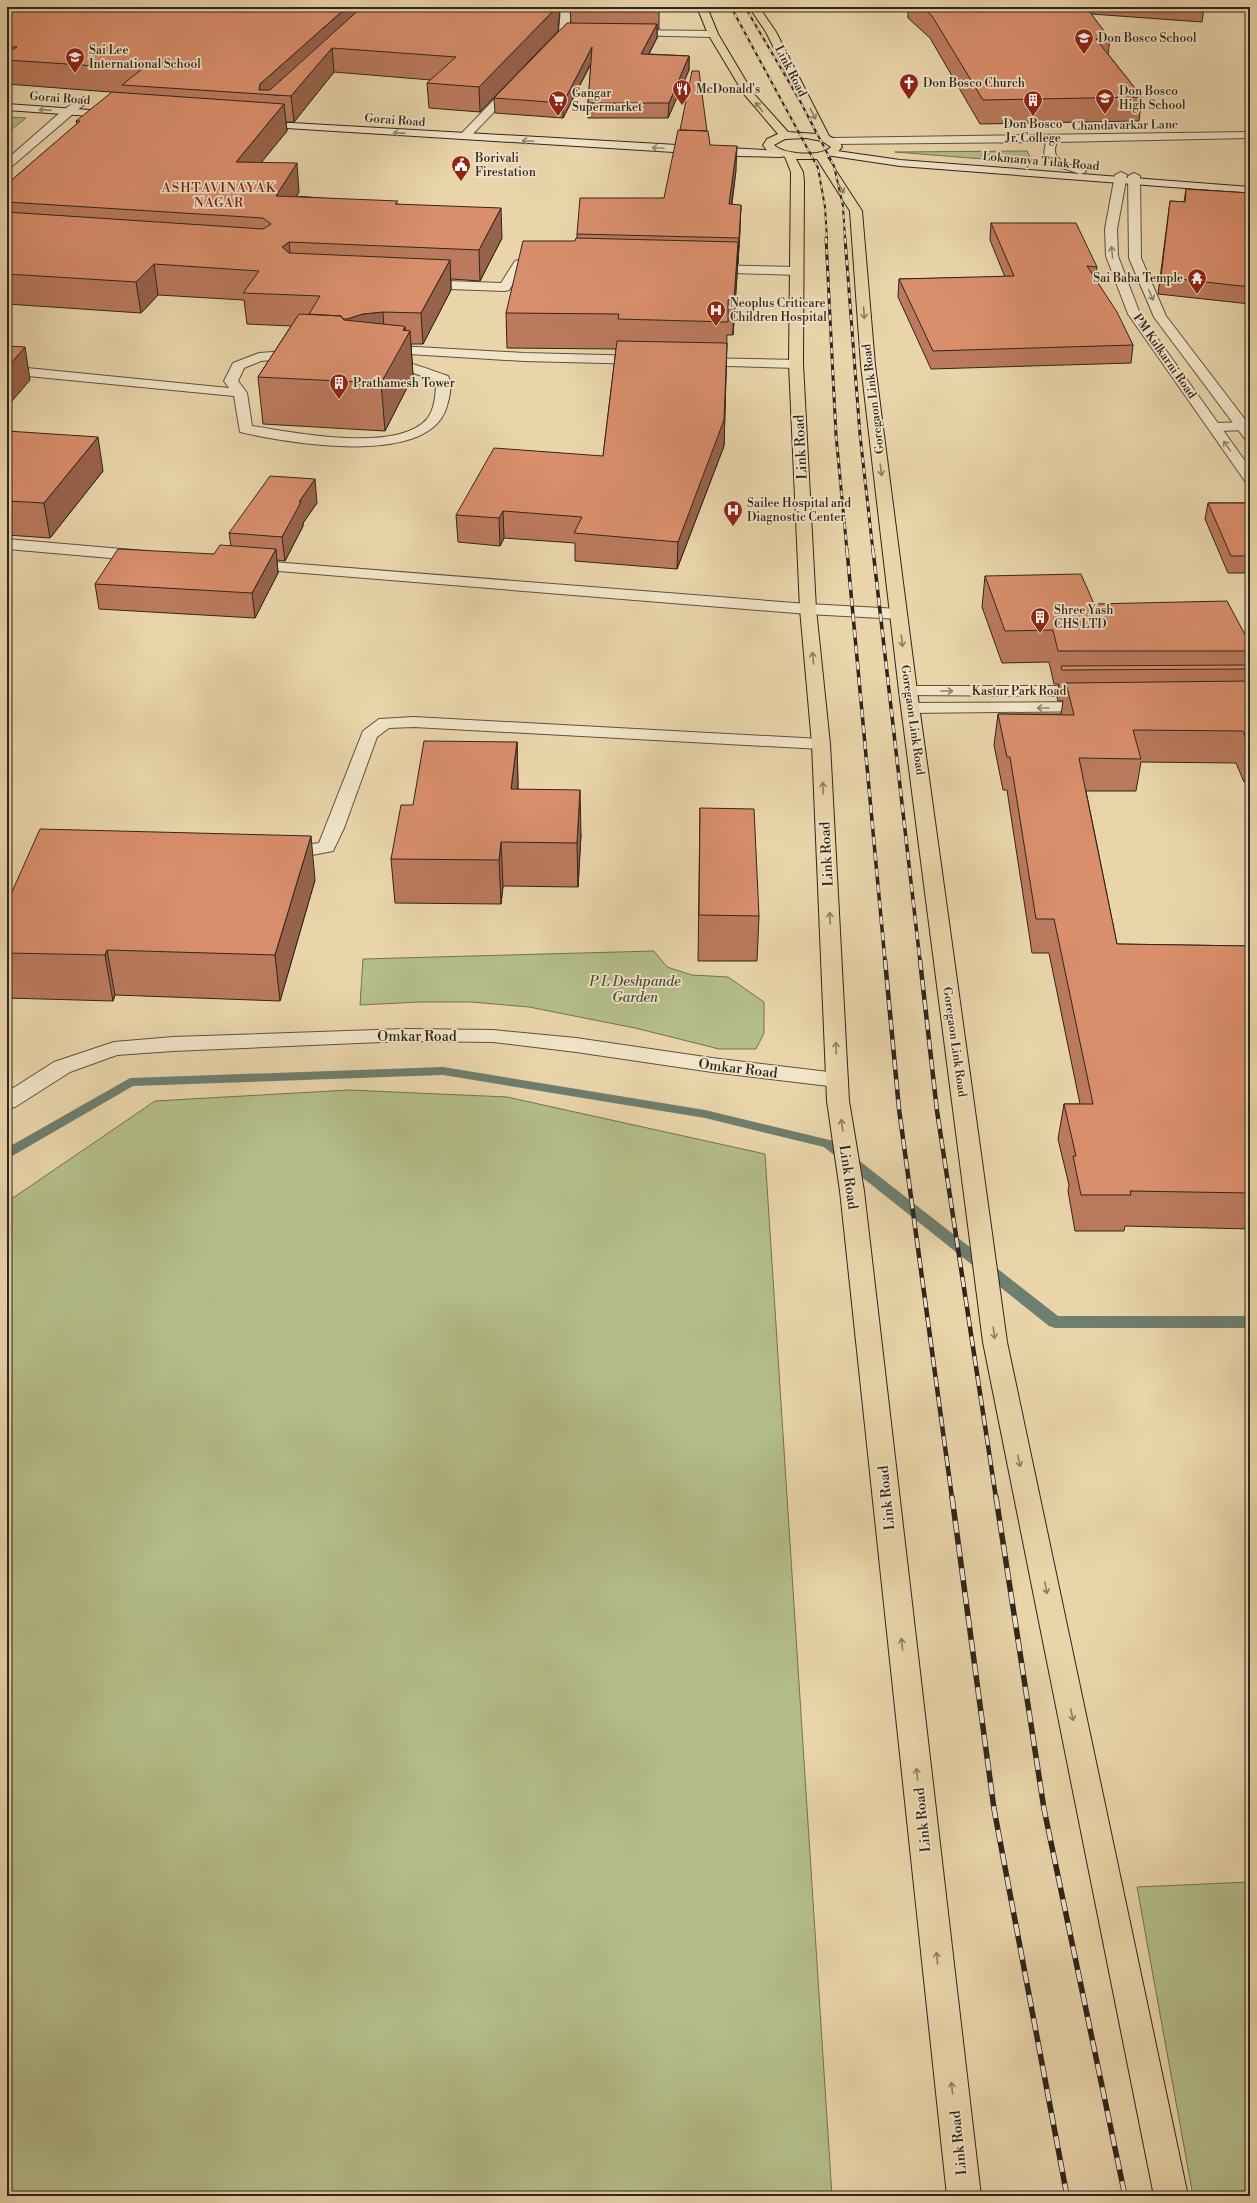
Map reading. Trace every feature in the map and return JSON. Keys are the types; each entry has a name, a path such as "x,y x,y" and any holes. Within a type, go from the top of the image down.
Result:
{"main road":[{"path":"702,7 713,34 749,94 785,136 806,135 830,147"},
{"name":"Link Road","path":"754,7 771,32 830,147"},
{"name":"Link Road","path":"785,136 766,141 769,148 785,154 797,172 798,181 796,364 808,609 821,744 838,1090 852,1191 964,2196"},
{"path":"785,154 830,147"},
{"name":"Goregaon Link Road","path":"830,147 856,211 868,365 910,700 995,1342 1171,2196"}],"street":[{"path":"542,56 568,33 566,7"},
{"path":"619,33 713,34"},
{"path":"464,137 525,73"},
{"name":"Gorai Road","path":"66,112 87,101 69,99"},
{"name":"Gorai Road","path":"7,107 128,115"},
{"path":"7,165 66,112"},
{"name":"Gorai Road","path":"244,122 464,137 738,153 785,154"},
{"path":"459,124 491,126"},
{"name":"Chandavarkar Lane","path":"830,147 1051,143 1250,135"},
{"path":"1051,143 1048,153 1050,158 1058,163 1080,171"},
{"name":"Chandavarkar Lane","path":"1051,143 1250,144"},
{"name":"Lokmanya Tilak Road","path":"830,147 1080,171 1127,178 1250,190"},
{"name":"Lokmanya Tilak Road","path":"830,147 900,163 1127,178 1250,184"},
{"name":"PM Kulkarni Road","path":"1127,178 1110,229 1112,256 1134,314 1250,478"},
{"name":"PM Kulkarni Road","path":"1127,178 1135,258 1160,317 1248,429"},
{"path":"408,284 505,287 519,264 559,265"},
{"path":"694,268 797,271"},
{"path":"316,354 259,357 238,366 231,380 240,393 245,429 330,442 401,438 417,432 432,423 442,402 443,379 407,366 367,356 395,348 524,357 656,360"},
{"path":"687,361 796,364"},
{"path":"7,370 240,393"},
{"path":"1214,427 1248,429"},
{"path":"7,544 164,558"},
{"path":"234,564 808,609 899,614"},
{"path":"910,700 1108,699"},
{"path":"267,852 291,853 326,847 335,828 369,735 385,723 414,722 821,744"},
{"name":"Omkar Road","path":"7,1102 28,1087 62,1067 114,1049 173,1044 405,1035 493,1036 576,1044 712,1065 838,1090"}],"green space":[{"path":"7,117 26,118 7,133"},
{"path":"1027,151 1033,163 895,152"},
{"name":"P L Deshpande Garden","path":"654,951 667,967 692,975 728,977 764,1002 764,1033 756,1049 719,1049 635,1028 529,1007 471,1002 420,1002 360,1005 363,959"},
{"path":"349,1090 507,1097 765,1154 832,2196 7,2196 7,1202 155,1101"},
{"path":"1250,1882 1250,2196 1193,2196 1137,1887"}],"building":[{"path":"7,7 80,7 121,11 182,11 196,7 347,7 260,84 259,90 270,90 362,7 557,7 479,87 427,83 456,57 332,48 291,96 122,85 142,69 7,60 7,53 17,47 7,47"},
{"path":"922,7 1086,7 1110,39 1096,39 1142,97 983,100 932,16"},
{"path":"567,23 657,24 641,54 689,56 669,103 588,103 592,47 563,103 494,98"},
{"path":"692,71 699,71 707,131 680,130"},
{"path":"112,92 284,104 236,162 297,163 276,196 398,201 395,204 501,208 479,250 289,242 282,247 289,253 450,260 421,313 383,312 363,314 347,319 343,319 341,316 309,314 320,296 243,293 259,271 154,264 136,282 7,274 7,212 263,229 271,224 263,218 7,202 7,184 80,121 76,121"},
{"path":"678,130 708,131 710,145 737,146 729,204 741,205 739,238 577,234 580,198 664,198"},
{"path":"1186,189 1250,193 1250,287 1161,277 1170,201 1185,202"},
{"path":"991,223 1076,223 1097,267 1087,266 1117,312 1133,345 933,351 899,279 1014,276"},
{"path":"576,238 738,242 734,300 728,300 728,322 618,319 619,314 506,313 523,241 575,241"},
{"path":"299,314 341,316 344,320 402,326 405,327 403,330 410,331 381,383 258,377"},
{"path":"617,341 727,343 724,420 678,542 574,533 582,517 503,511 499,518 456,515 494,448 603,456"},
{"path":"7,346 25,347 7,368"},
{"path":"7,431 98,437 44,503 7,501"},
{"path":"270,476 315,479 299,502 301,502 282,537 229,533"},
{"path":"1208,503 1250,503 1250,556 1231,556"},
{"path":"220,545 276,549 252,593 95,584 118,549 214,554"},
{"path":"1081,574 1094,604 1227,601 1250,644 1250,651 1058,651 1053,630 1005,631 985,576"},
{"path":"1250,665 1250,669 1062,670 1061,666"},
{"path":"1250,681 1250,750 1243,731 1133,730 1141,759 1079,758 1117,944 1250,946 1250,1193 1130,1191 1131,1195 1081,1195 1073,1156 1076,1156 1064,1104 1093,1104 1054,919 1036,919 1010,757 1007,757 998,714 1074,715 1066,683"},
{"path":"424,741 517,742 511,789 580,790 577,843 501,842 499,860 391,859 401,805 413,805"},
{"path":"700,808 754,809 759,916 699,915"},
{"path":"40,829 311,836 275,955 107,950 105,955 7,953 7,903"}],"waterway":[{"path":"7,1154 130,1082 443,1071 705,1114 829,1144 1055,1322 1250,1322"}],"railway":[{"path":"731,7 818,168 825,207 827,239"},
{"path":"745,7 800,101 834,166 843,206 845,239"},
{"path":"826,238 836,435 847,551"},
{"path":"845,238 860,435 873,551"},
{"path":"847,550 885,961"},
{"path":"873,550 920,961"},
{"path":"885,960 899,1109 952,1498"},
{"path":"920,960 937,1111 996,1498"},
{"path":"952,1497 994,1809 1067,2196"},
{"path":"996,1497 1044,1809 1125,2196"}],"place":[{"name":"Don Bosco School","path":"1084,55"},
{"name":"Sai Lee International School","path":"75,74"},
{"name":"Don Bosco Church","path":"909,100"},
{"name":"McDonald's","path":"682,106"},
{"name":"Don Bosco High School","path":"1105,115"},
{"name":"Gangar Supermarket","path":"558,117"},
{"name":"Don Bosco Jr. College","path":"1033,117"},
{"name":"Borivali Firestation","path":"461,182"},
{"name":"Sai Baba Temple","path":"1197,295"},
{"name":"Neoplus Criticare Children Hospital","path":"716,327"},
{"name":"Prathamesh Tower","path":"339,400"},
{"name":"Sailee Hospital and Diagnostic Center","path":"733,527"},
{"name":"Shree Yash CHS LTD","path":"1040,634"}],"district":[{"name":"ASHTAVINAYAK NAGAR","path":"219,194"}]}
